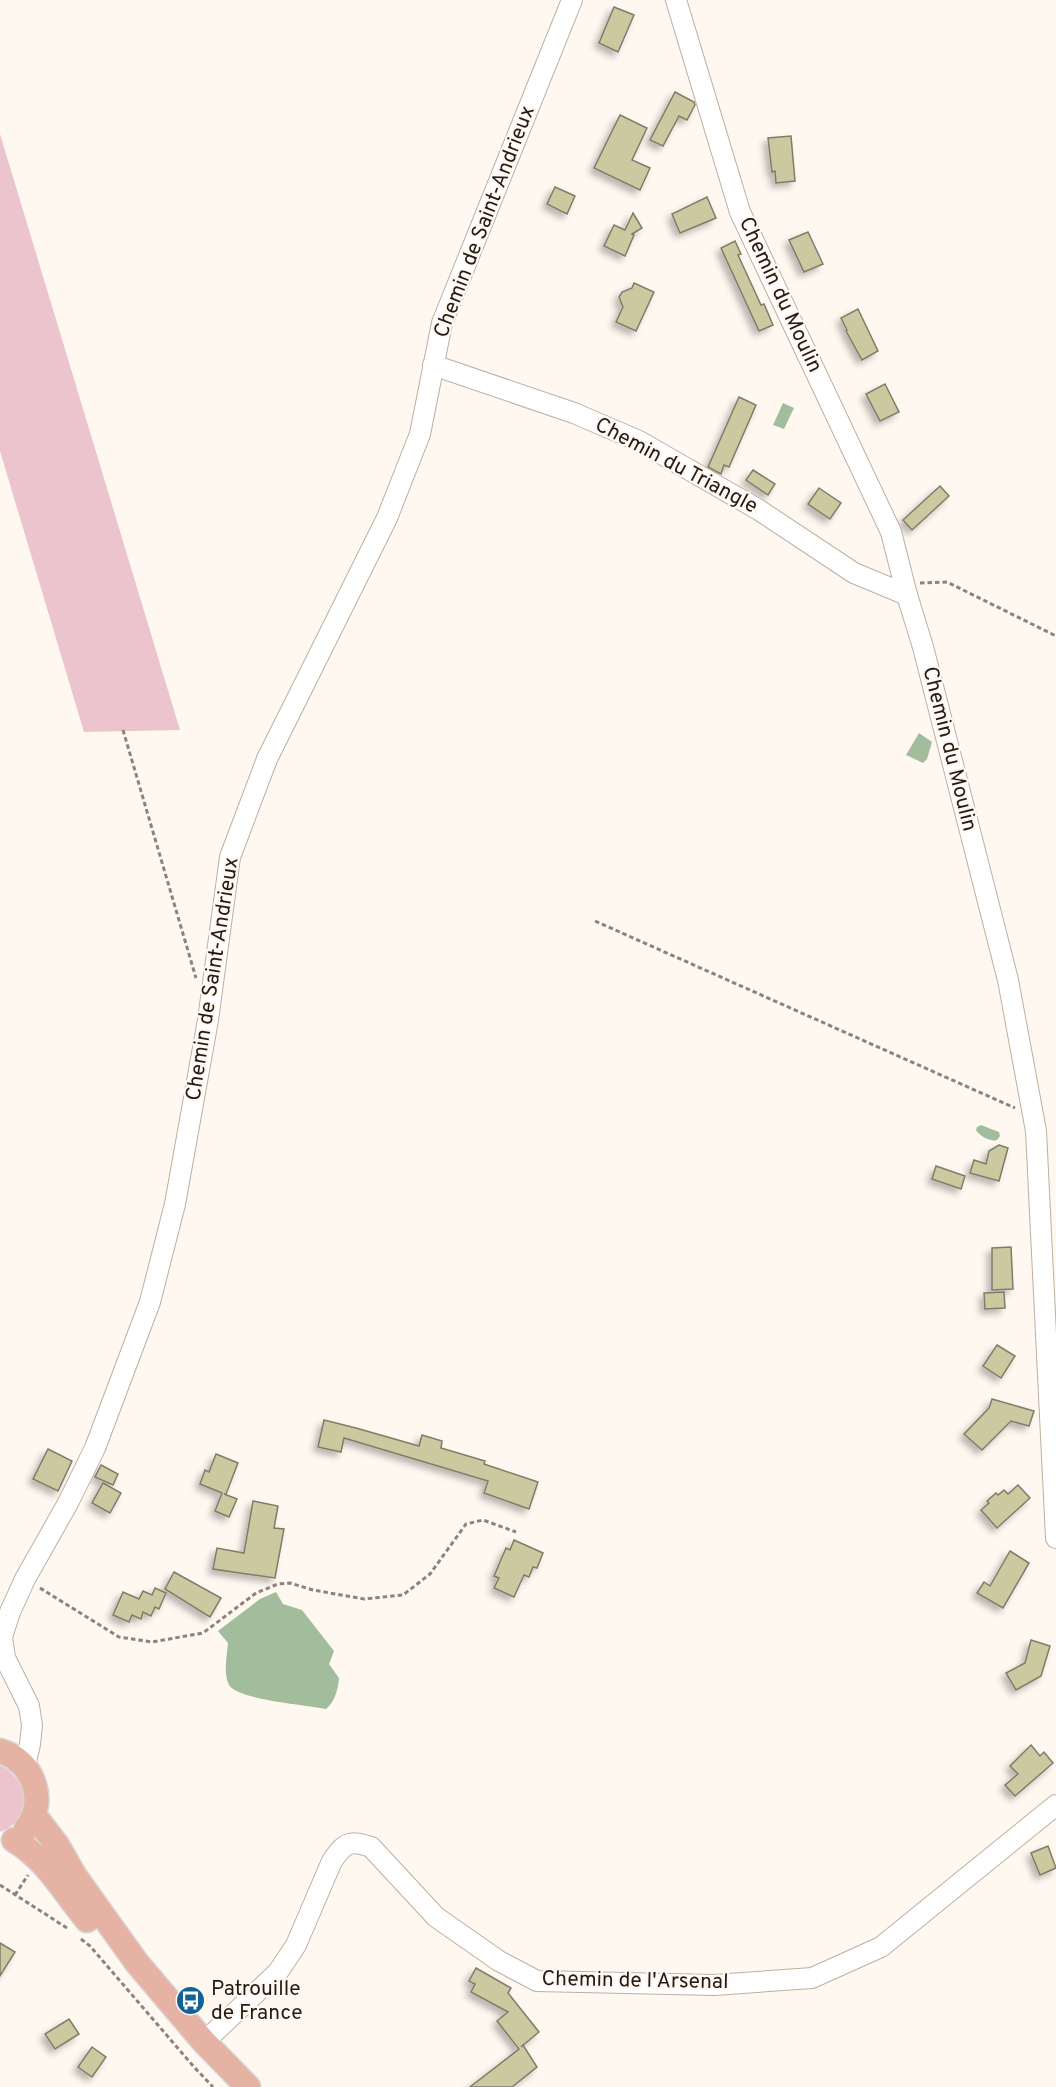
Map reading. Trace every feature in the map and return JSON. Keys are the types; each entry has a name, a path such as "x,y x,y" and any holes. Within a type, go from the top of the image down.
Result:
{"main road":[{"path":"0,1751 16,1758 24,1766 36,1787 37,1802 34,1815 23,1833 7,1843"},
{"path":"34,1815 137,1963 204,2042 248,2087"},
{"path":"7,1843 28,1848 39,1859 178,2032 229,2087"}],"street":[{"name":"Chemin de Saint-Andrieux","path":"24,1766 32,1725 29,1706 6,1658 2,1637 25,1579 68,1503 95,1448 150,1302 175,1204 208,1020 230,857 267,759 387,518 420,434 442,323 572,0"},
{"name":"Chemin du Moulin","path":"676,0 740,212 891,532 923,647 1008,980 1036,1131 1056,1538"},
{"name":"Chemin du Triangle","path":"433,365 574,413 639,441 759,510 854,573 906,589"},
{"name":"Chemin de l'Arsenal","path":"204,2042 278,1972 296,1945 333,1861 340,1850 348,1844 357,1842 371,1847 436,1917 499,1961 537,1981 714,1985 812,1978 881,1947 1056,1805"}],"path":[{"path":"906,589 947,582 1056,636"},
{"path":"123,730 198,986"},
{"path":"595,921 1033,1116"},
{"path":"25,1579 119,1637 152,1642 203,1633 256,1593 278,1584 290,1583 313,1590 364,1599 403,1595 430,1574 466,1524 483,1520 516,1532"},
{"path":"0,1886 72,1932"},
{"path":"81,1939 90,1946 213,2087"}],"shaded area":[{"path":"0,134 180,730 84,732 0,451"},
{"path":"783,403 794,408 784,429 773,425"},
{"path":"919,733 932,742 927,759 923,763 906,755"},
{"path":"981,1125 999,1132 1000,1136 994,1140 982,1136 976,1130"},
{"path":"276,1592 283,1604 302,1610 334,1651 329,1664 339,1678 339,1682 334,1699 326,1709 245,1695 229,1685 226,1670 228,1643 218,1631 260,1599"},
{"path":"0,1765 17,1780 24,1799 19,1818 0,1832"}],"building":[{"path":"614,7 634,15 618,52 599,43"},
{"path":"675,92 694,102 695,105 687,120 679,116 663,146 650,140"},
{"path":"620,115 647,128 632,160 650,168 640,190 594,168"},
{"path":"791,136 795,181 776,183 775,171 772,172 768,138"},
{"path":"555,187 575,196 567,214 547,204"},
{"path":"707,197 716,218 680,233 672,214"},
{"path":"633,213 642,228 632,234 634,235 625,256 604,246 614,225 625,230"},
{"path":"808,232 823,264 804,272 789,240"},
{"path":"735,241 741,254 738,255 773,325 759,331 721,248"},
{"path":"634,283 654,292 636,331 616,322 623,307 619,297 622,292 632,288"},
{"path":"858,309 878,351 862,360 841,318"},
{"path":"885,384 899,412 880,421 866,394"},
{"path":"739,397 756,405 729,467 724,465 721,474 708,467"},
{"path":"753,470 775,484 768,495 746,480"},
{"path":"940,486 949,496 912,530 903,520"},
{"path":"819,488 841,503 830,519 808,504"},
{"path":"999,1145 1008,1148 999,1181 970,1173 974,1160 986,1164 989,1151"},
{"path":"936,1166 965,1176 961,1189 932,1179"},
{"path":"1011,1247 1013,1289 992,1290 992,1248"},
{"path":"1004,1292 1005,1308 985,1309 984,1293"},
{"path":"997,1345 1015,1356 1001,1378 983,1366"},
{"path":"992,1399 1034,1411 1029,1426 1011,1421 982,1450 964,1434 989,1408"},
{"path":"324,1420 419,1446 422,1435 442,1441 441,1448 485,1461 484,1464 538,1482 529,1509 484,1493 488,1481 344,1438 341,1452 318,1447"},
{"path":"48,1449 72,1461 58,1491 33,1479"},
{"path":"216,1454 238,1463 226,1494 224,1494 237,1499 229,1517 215,1511 222,1493 200,1484 205,1470 209,1472"},
{"path":"101,1465 118,1474 113,1485 95,1477"},
{"path":"103,1483 121,1493 110,1513 92,1503"},
{"path":"1018,1485 1030,1498 997,1528 981,1510 996,1493 998,1495 1004,1490 1008,1494"},
{"path":"253,1501 278,1506 274,1528 284,1529 275,1578 213,1569 217,1548 244,1553"},
{"path":"514,1540 543,1553 537,1568 533,1567 529,1577 524,1575 514,1597 494,1588 499,1578 494,1576 506,1548 510,1550"},
{"path":"1010,1551 1029,1563 1003,1608 977,1593 984,1582 990,1586"},
{"path":"174,1572 221,1598 210,1617 165,1589"},
{"path":"155,1588 166,1593 159,1609 155,1607 151,1616 143,1612 141,1619 132,1615 129,1622 113,1615 123,1592 139,1599 143,1591 152,1595"},
{"path":"1031,1640 1050,1646 1041,1676 1016,1690 1006,1673 1025,1663"},
{"path":"1031,1745 1040,1756 1044,1752 1053,1763 1015,1796 1005,1785 1018,1774 1010,1766"},
{"path":"1048,1846 1056,1868 1040,1875 1031,1853"},
{"path":"0,1943 15,1952 0,1976"},
{"path":"476,1968 511,1988 508,1993 539,2032 523,2045 537,2067 512,2087 470,2087 519,2049 497,2021 508,2012 471,1992 475,1984 469,1981"},
{"path":"69,2019 79,2034 55,2049 45,2034"},
{"path":"92,2047 106,2057 92,2077 78,2067"}],"place":[{"name":"Patrouille de France","path":"190,2001"}]}
